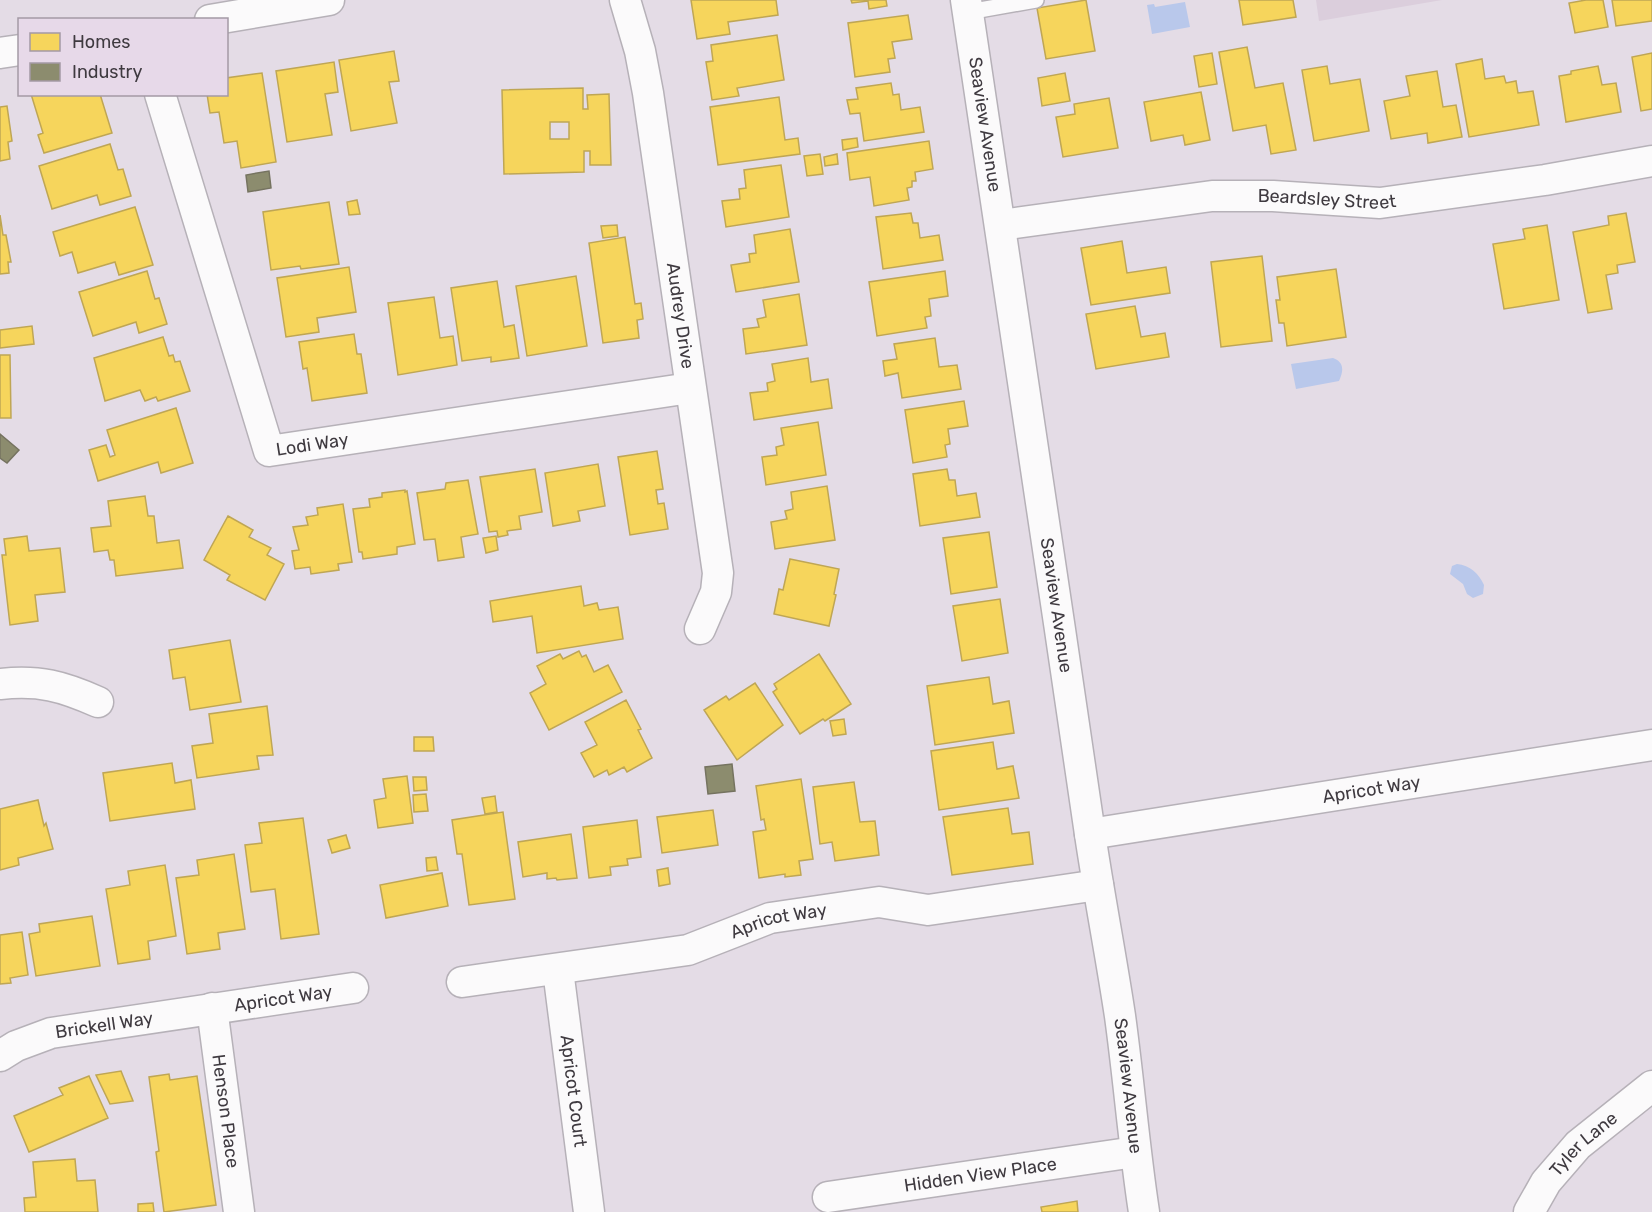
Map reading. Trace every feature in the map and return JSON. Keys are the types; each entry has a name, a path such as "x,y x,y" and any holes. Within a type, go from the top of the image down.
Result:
{"street":[{"path":"222,18 329,0"},
{"name":"Audrey Drive","path":"625,0 640,51 648,93 718,573 717,592 700,629"},
{"name":"Seaview Avenue","path":"967,6 1090,834 1120,1018 1144,1212"},
{"path":"0,53 18,50"},
{"name":"Lodi Way","path":"161,96 269,451 690,388"},
{"name":"Beardsley Street","path":"1001,225 1212,196 1273,196 1380,203 1545,180 1652,161"},
{"path":"0,684 24,681 66,688 98,702"},
{"name":"Apricot Way","path":"1090,834 1652,745"},
{"name":"Apricot Way","path":"462,982 688,950 770,918 879,902 928,910 1098,885"},
{"name":"Apricot Court","path":"558,970 589,1212"},
{"name":"Apricot Way","path":"212,1008 352,988"},
{"name":"Brickell Way","path":"0,1056 16,1046 51,1033 212,1008"},
{"name":"Henson Place","path":"212,1008 239,1212"},
{"name":"Tyler Lane","path":"1529,1212 1546,1182 1578,1144 1652,1086"},
{"name":"Hidden View Place","path":"828,1197 1135,1152"}],"lane":[{"path":"967,6 1036,0"}],"shaded area":[{"path":"1316,0 1442,0 1319,21"}],"water":[{"path":"1185,2 1190,27 1152,34 1147,5 1154,4 1155,7"},
{"path":"1333,358 1342,367 1339,381 1296,389 1291,364"},
{"path":"1457,564 1470,568 1480,577 1484,585 1483,594 1473,598 1467,594 1463,584 1450,574 1452,566"}],"building: Homes":[{"path":"691,0 776,0 778,15 728,22 730,34 697,39"},
{"path":"851,0 886,0 887,6 869,9 868,1 852,3"},
{"path":"1086,0 1095,51 1046,59 1037,8"},
{"path":"1239,0 1293,0 1296,17 1243,25"},
{"path":"1603,0 1608,27 1575,33 1569,3"},
{"path":"1612,0 1652,0 1652,21 1616,26"},
{"path":"908,15 912,39 892,42 895,58 888,59 890,72 855,77 848,23"},
{"path":"777,35 784,80 737,88 739,96 712,100 706,62 713,61 711,45"},
{"path":"1247,47 1255,88 1283,83 1296,150 1271,154 1266,125 1233,131 1219,52"},
{"path":"394,51 399,81 389,82 397,123 351,131 339,60"},
{"path":"1212,53 1217,84 1199,87 1194,56"},
{"path":"1652,53 1652,109 1641,111 1632,57"},
{"path":"1482,59 1485,79 1504,76 1506,83 1516,81 1518,93 1533,91 1539,125 1469,137 1456,64"},
{"path":"334,62 338,92 325,94 332,135 287,142 276,71"},
{"path":"1327,66 1330,84 1360,79 1369,131 1314,141 1302,70"},
{"path":"1598,66 1602,85 1616,83 1621,112 1566,122 1559,76 1571,74 1571,71"},
{"path":"1437,71 1443,107 1456,105 1462,137 1428,143 1427,133 1391,139 1384,101 1410,96 1406,76"},
{"path":"262,73 276,162 241,168 237,141 224,143 219,112 210,113 207,96 228,96 228,78"},
{"path":"1065,73 1070,101 1042,106 1038,78"},
{"path":"891,83 893,95 899,94 901,110 920,107 924,132 864,141 860,113 850,114 847,100 858,99 856,88"},
{"path":"583,88 583,109 588,109 587,95 609,94 611,165 590,165 590,151 584,151 584,172 504,174 502,90","holes":["550,122 569,122 569,139 550,139"]},
{"path":"1201,92 1210,140 1185,145 1183,135 1151,141 1144,102"},
{"path":"32,96 101,96 112,133 44,153 38,135 43,133"},
{"path":"779,97 785,140 798,138 800,154 718,165 710,107"},
{"path":"1109,98 1118,148 1063,157 1056,117 1075,114 1074,104"},
{"path":"7,106 12,141 8,142 10,159 0,161 0,107"},
{"path":"857,138 858,147 843,150 842,140"},
{"path":"929,141 933,169 915,172 916,181 912,181 912,187 907,188 909,200 874,206 870,177 850,180 847,153"},
{"path":"110,144 118,170 123,169 131,196 100,205 97,195 52,209 39,166"},
{"path":"820,154 823,174 807,176 804,156"},
{"path":"837,154 838,164 825,166 824,157"},
{"path":"781,165 789,217 726,227 722,201 740,199 739,189 746,188 744,170"},
{"path":"357,200 360,214 349,215 347,202"},
{"path":"329,202 339,264 271,270 263,212"},
{"path":"135,207 153,265 119,275 115,262 78,273 72,252 60,256 53,232"},
{"path":"911,213 913,223 918,223 920,238 939,235 943,260 883,269 876,217"},
{"path":"1626,213 1635,262 1617,265 1618,273 1606,275 1612,309 1588,313 1573,232 1609,225 1608,216"},
{"path":"0,215 11,262 8,262 9,273 0,274"},
{"path":"617,225 618,236 603,238 601,226"},
{"path":"1547,225 1559,300 1504,309 1493,244 1525,239 1523,229"},
{"path":"790,229 799,282 736,292 731,265 750,262 749,254 756,253 754,235"},
{"path":"625,237 635,304 641,303 643,319 637,320 639,338 603,343 589,243"},
{"path":"1122,241 1127,273 1166,267 1170,293 1091,305 1081,248"},
{"path":"1262,256 1272,341 1221,347 1211,262"},
{"path":"349,267 356,312 317,318 319,332 286,337 277,278"},
{"path":"1336,269 1346,337 1287,346 1284,323 1279,323 1276,300 1280,300 1277,277"},
{"path":"147,271 155,299 159,298 167,324 139,333 136,322 93,336 79,292"},
{"path":"945,271 948,296 929,299 931,316 925,317 927,328 877,336 869,282"},
{"path":"576,276 587,346 527,356 516,286"},
{"path":"497,281 504,327 514,325 519,358 491,362 491,357 462,361 451,288"},
{"path":"799,294 807,345 746,354 743,329 759,327 757,319 766,317 763,300"},
{"path":"434,297 440,338 453,336 457,365 398,375 388,303"},
{"path":"1135,306 1141,337 1165,333 1169,357 1096,369 1086,314"},
{"path":"32,326 34,344 0,348 0,330"},
{"path":"354,334 357,354 361,354 367,393 312,401 307,368 303,369 299,342"},
{"path":"163,337 169,356 173,355 175,362 180,361 190,391 158,401 156,397 145,401 140,390 105,401 94,358"},
{"path":"935,338 939,367 957,365 961,389 902,398 898,373 885,376 883,361 897,359 894,344"},
{"path":"0,355 10,355 11,418 0,418"},
{"path":"808,358 811,382 828,379 832,408 754,420 750,393 768,391 767,383 775,381 772,364"},
{"path":"964,401 968,426 948,429 950,444 945,445 947,457 913,463 905,410"},
{"path":"176,408 193,463 161,473 158,462 98,481 89,450 106,445 110,457 115,455 107,430"},
{"path":"818,422 826,475 766,485 762,457 777,455 776,447 784,445 781,428"},
{"path":"657,451 663,489 656,490 658,504 664,503 668,529 630,535 618,457"},
{"path":"598,464 605,506 578,511 580,521 553,526 545,473"},
{"path":"535,469 542,512 519,516 521,529 507,531 508,535 498,537 497,531 489,532 480,477"},
{"path":"947,469 949,480 955,480 957,496 976,493 980,517 920,526 913,474"},
{"path":"468,480 478,534 461,537 464,557 438,561 435,539 424,540 417,493 445,489 446,483"},
{"path":"827,486 835,540 775,549 771,522 787,519 785,511 793,509 791,492"},
{"path":"405,490 415,544 397,547 397,554 363,559 362,552 359,552 353,509 370,507 369,499 382,497 382,493"},
{"path":"145,496 148,516 154,516 157,543 179,540 183,568 116,576 114,560 110,560 108,550 94,552 91,528 111,526 108,501"},
{"path":"343,504 352,562 338,564 339,570 311,574 310,567 295,569 292,551 299,550 293,527 308,525 306,517 318,515 317,508"},
{"path":"228,516 253,530 249,537 271,548 267,555 284,564 265,600 227,580 230,575 204,560"},
{"path":"989,532 997,587 951,594 943,538"},
{"path":"27,536 29,551 60,548 65,592 35,595 38,621 10,625 2,555 6,555 4,539"},
{"path":"496,536 498,550 486,553 483,538"},
{"path":"790,559 839,569 829,626 774,614 779,589 783,590"},
{"path":"581,586 584,606 597,603 599,610 618,607 623,639 537,653 532,616 493,622 490,601"},
{"path":"1000,599 1008,653 962,661 953,606"},
{"path":"230,640 241,702 190,710 185,677 173,679 169,650"},
{"path":"579,651 582,657 586,655 594,672 608,665 622,692 549,730 530,693 546,684 537,666 560,654 563,659"},
{"path":"819,654 851,704 800,734 773,692 777,689 774,684"},
{"path":"989,677 993,704 1009,701 1014,733 935,745 927,686"},
{"path":"755,683 783,725 737,760 704,710 726,696 729,700"},
{"path":"626,700 641,729 638,730 652,758 627,772 624,767 609,775 607,770 594,777 581,753 597,745 585,722"},
{"path":"267,706 273,755 257,756 259,769 197,778 192,746 213,743 209,714"},
{"path":"844,719 846,734 833,736 830,721"},
{"path":"414,737 433,737 434,751 414,751"},
{"path":"993,742 997,769 1013,766 1019,798 939,810 931,751"},
{"path":"172,763 175,783 191,780 195,809 110,821 103,773"},
{"path":"407,776 413,823 378,828 374,800 386,798 383,779"},
{"path":"413,777 426,777 427,790 414,791"},
{"path":"801,779 813,859 799,861 801,875 785,877 785,874 759,878 753,832 766,830 764,819 761,820 756,786"},
{"path":"854,782 860,822 875,821 879,855 835,861 832,842 820,844 813,787"},
{"path":"426,794 428,811 414,812 413,795"},
{"path":"495,796 497,812 485,814 482,798"},
{"path":"38,800 44,826 46,823 53,849 18,858 19,865 0,870 0,809"},
{"path":"1008,808 1012,834 1029,832 1033,864 952,875 943,817"},
{"path":"713,810 718,845 662,853 657,817"},
{"path":"503,812 515,899 469,905 462,854 457,854 452,820"},
{"path":"303,818 319,934 281,939 275,889 251,892 245,845 262,843 259,823"},
{"path":"637,820 641,857 627,859 628,865 610,867 611,875 589,878 583,827"},
{"path":"571,834 577,878 547,879 547,873 523,877 518,842"},
{"path":"346,835 350,848 332,853 328,840"},
{"path":"234,854 245,929 218,933 220,949 187,954 176,878 199,875 197,860"},
{"path":"436,857 438,870 427,871 426,858"},
{"path":"165,865 176,936 148,941 150,959 118,964 106,889 130,885 128,871"},
{"path":"668,868 670,884 659,886 657,870"},
{"path":"442,873 448,906 386,918 380,885"},
{"path":"92,916 100,966 36,976 29,934 40,932 39,924"},
{"path":"22,932 28,975 10,978 11,983 0,984 0,935"},
{"path":"121,1071 133,1101 110,1104 96,1075"},
{"path":"169,1074 170,1080 197,1076 216,1205 164,1212 149,1077"},
{"path":"89,1076 108,1118 29,1152 14,1116 63,1095 59,1088"},
{"path":"75,1159 77,1181 95,1180 98,1212 25,1212 24,1198 36,1197 33,1162"},
{"path":"1077,1201 1078,1212 1042,1212 1041,1207"},
{"path":"153,1203 154,1212 138,1212 138,1204"}],"building: Industry":[{"path":"269,171 271,188 248,192 246,175"},
{"path":"0,434 19,450 7,463 0,458"},
{"path":"732,764 735,791 708,794 705,767"}]}
